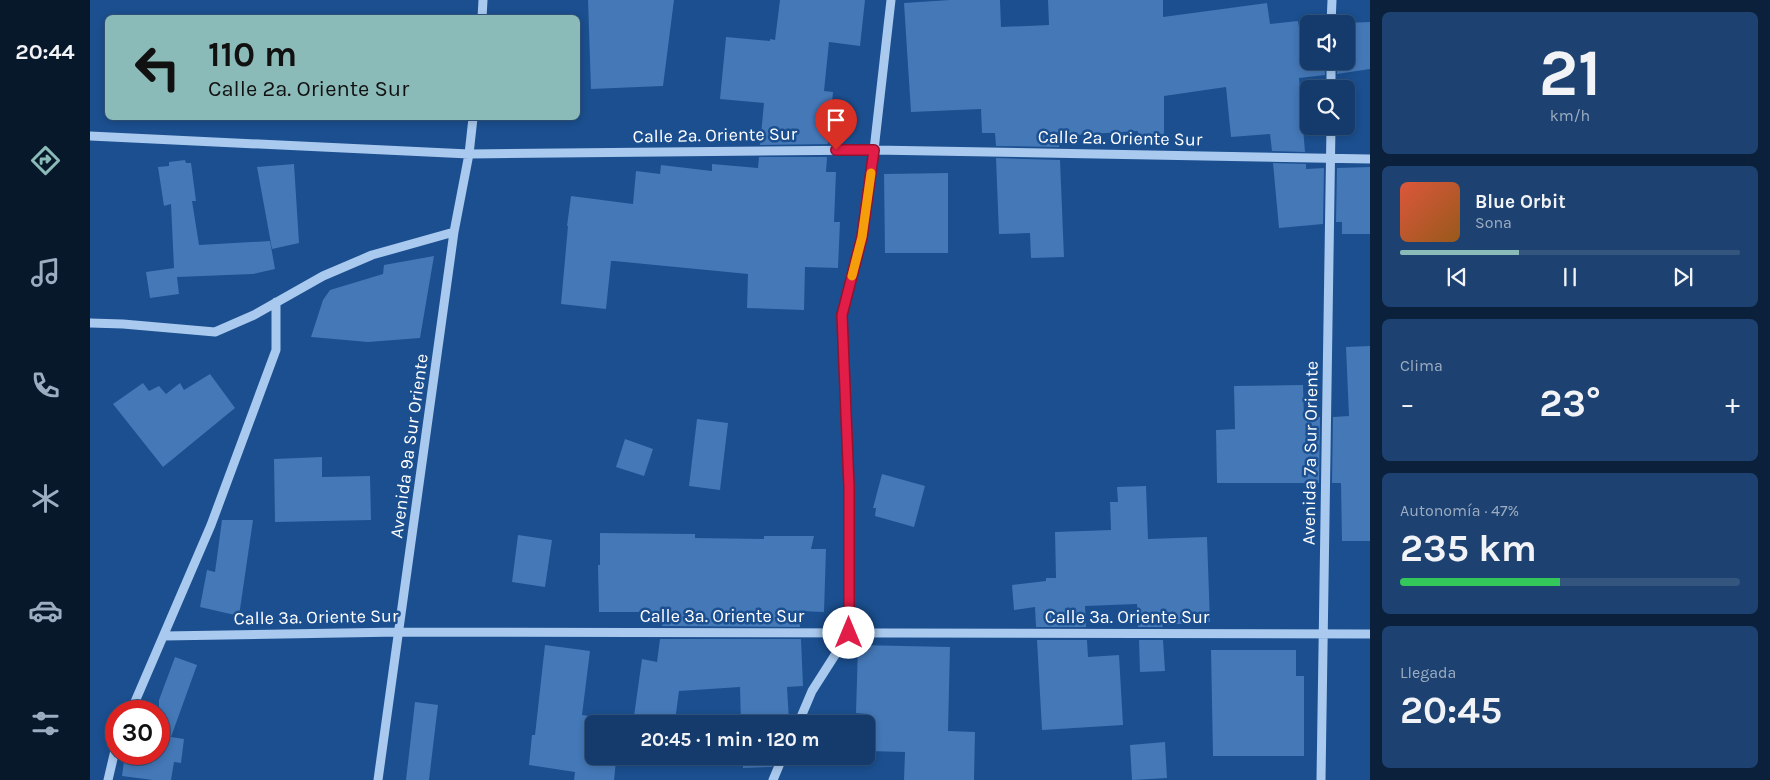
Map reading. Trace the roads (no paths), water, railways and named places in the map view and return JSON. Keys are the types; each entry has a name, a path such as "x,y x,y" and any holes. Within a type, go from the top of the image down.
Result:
{"street":[{"path":"482,15 483,0"},
{"path":"802,715 812,691 849,633 849,487 842,315 862,237 874,150 890,0"},
{"path":"1331,15 1332,0"},
{"name":"Avenida 9a Sur Oriente","path":"378,780 454,232 469,154 473,120"},
{"name":"Avenida 7a Sur Oriente","path":"1321,780 1331,135"},
{"name":"Calle 2a. Oriente Sur","path":"90,136 469,154 874,150 1370,159"},
{"path":"90,323 215,332 254,315 324,276 372,255 454,232"},
{"path":"136,700 211,525 276,350 276,302"},
{"name":"Calle 3a. Oriente Sur","path":"164,636 400,632 1370,634"},
{"path":"108,780 112,765"},
{"path":"773,780 780,765"}]}
